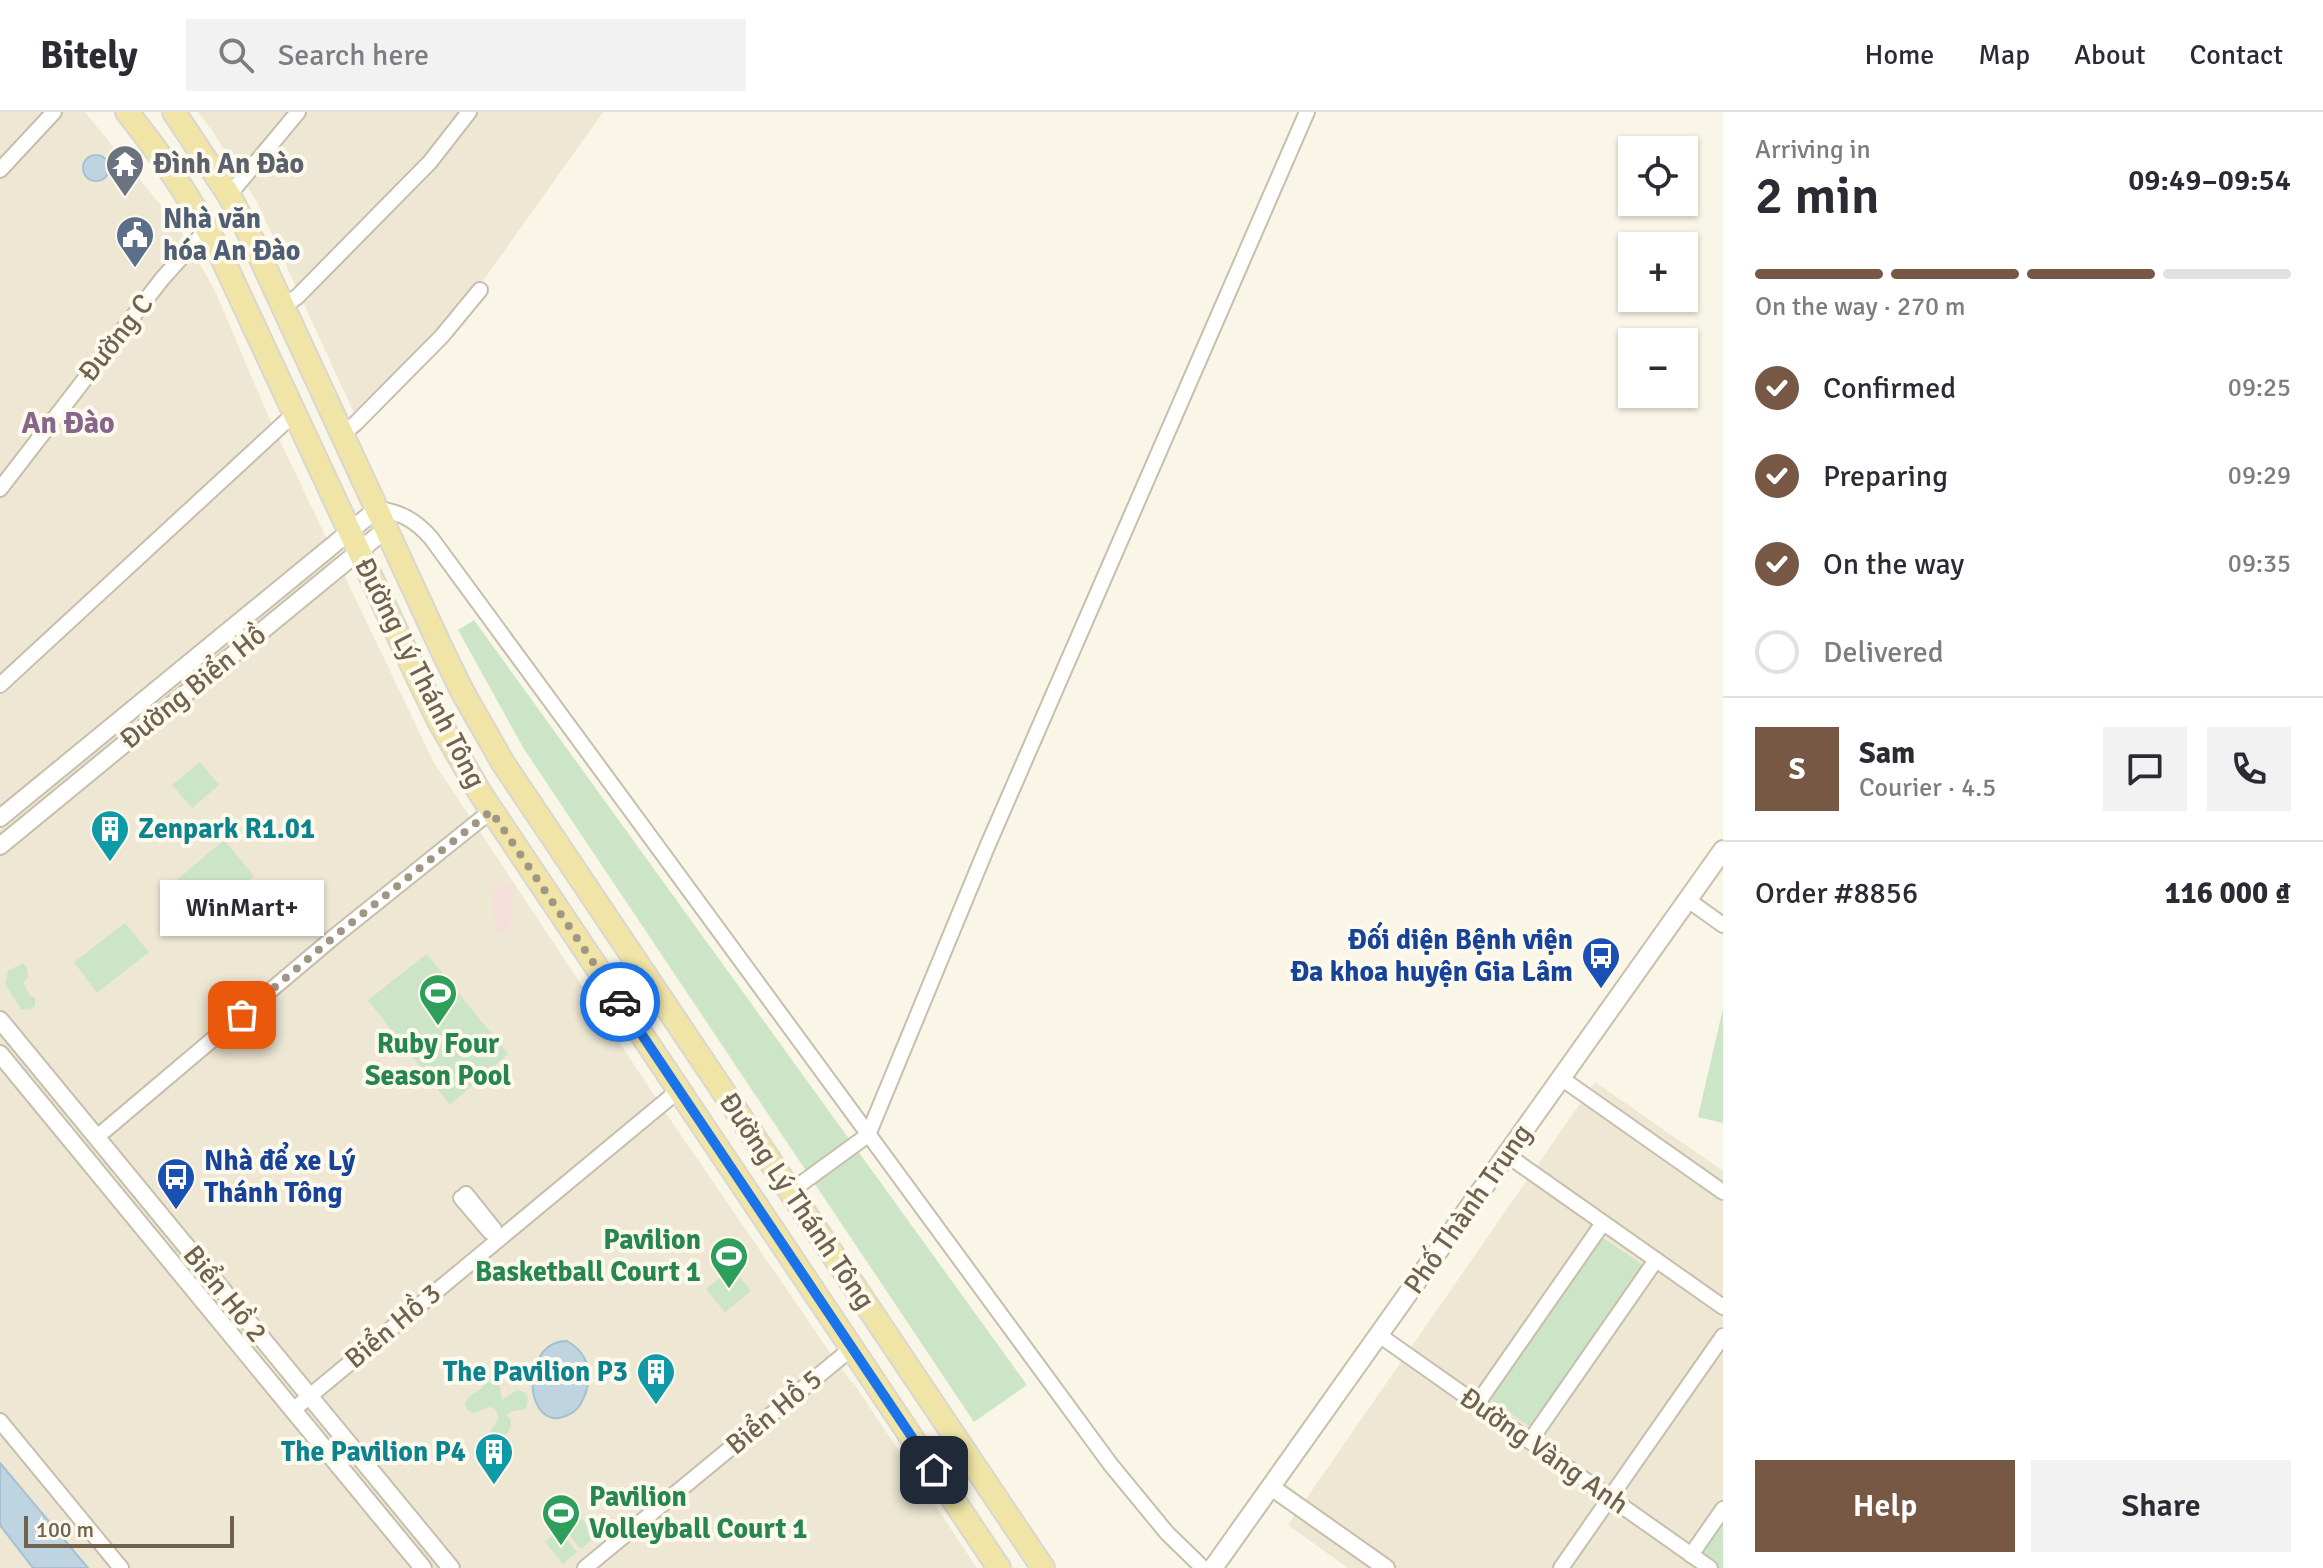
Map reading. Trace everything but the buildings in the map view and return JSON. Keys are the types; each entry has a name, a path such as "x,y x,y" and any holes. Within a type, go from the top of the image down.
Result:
{"main road":[{"name":"Đường Lý Thánh Tông","path":"127,112 162,157 207,229 439,721 491,811 999,1568"},
{"name":"Đường Lý Thánh Tông","path":"174,112 229,195 342,434 386,516 462,691 503,763 1043,1568"},
{"name":"Phố Thành Trung","path":"1213,1568 1723,850"}],"street":[{"path":"0,170 54,112"},
{"path":"229,195 298,112"},
{"path":"283,306 297,297 389,205 430,162 469,112"},
{"path":"791,1191 868,1135 987,847 1307,112"},
{"name":"Đường C","path":"0,489 162,279 207,229"},
{"path":"342,434 442,336 480,290"},
{"path":"0,685 295,413"},
{"path":"386,516 411,519 431,538 1111,1465 1167,1533 1203,1568"},
{"name":"Đường Biển Hồ","path":"0,818 386,516"},
{"name":"Đường Biển Hồ","path":"0,846 354,541"},
{"path":"97,1137 335,936 491,811"},
{"path":"1688,900 1723,925"},
{"name":"Biển Hồ 2","path":"0,1020 451,1568"},
{"name":"Biển Hồ 2","path":"0,1054 423,1568"},
{"path":"1561,1078 1723,1192"},
{"name":"Biển Hồ 3","path":"293,1410 679,1090"},
{"path":"1507,1155 1723,1307"},
{"path":"1477,1404 1603,1223"},
{"path":"1530,1441 1656,1260"},
{"name":"Đường Vàng Anh","path":"1379,1335 1710,1568"},
{"path":"1561,1568 1723,1336"},
{"name":"Biển Hồ 5","path":"585,1568 852,1348"},
{"path":"0,1421 121,1568"},
{"path":"1271,1487 1386,1568"},
{"path":"1691,1555 1723,1509"}],"shaded area":[{"path":"0,112 85,112 180,229 215,291 270,420 433,761 672,1122 853,1382 977,1568 0,1568"},
{"path":"198,112 603,112 478,288 360,426 257,202"},
{"path":"515,885 509,927 496,935 492,887"},
{"path":"1595,1082 1723,1171 1723,1568 1348,1568 1288,1525"}],"green space":[{"path":"474,620 1027,1385 974,1422 524,749 458,630"},
{"path":"200,762 219,785 192,808 172,785"},
{"path":"224,840 254,876 202,919 172,884"},
{"path":"290,890 316,920 300,933 275,903"},
{"path":"125,923 149,952 97,993 74,962"},
{"name":"Ruby Four Season Pool","path":"427,954 508,1054 450,1105 368,1000"},
{"path":"23,963 28,977 23,983 30,996 35,997 35,1006 29,1010 21,1009 5,984 8,971"},
{"path":"1723,1008 1723,1123 1698,1117"},
{"path":"1603,1238 1643,1265 1530,1427 1490,1399"},
{"name":"Pavilion Basketball Court 1","path":"732,1268 751,1291 725,1312 706,1289"},
{"path":"490,1379 499,1383 502,1400 517,1390 524,1392 528,1398 526,1409 507,1414 511,1420 509,1429 497,1439 491,1435 499,1418 495,1409 489,1407 474,1413 467,1410 465,1404"},
{"path":"572,1507 596,1536 581,1549 556,1519"},
{"path":"1723,1509 1723,1568 1710,1568 1691,1555"},
{"name":"Pavilion Volleyball Court 1","path":"559,1530 577,1552 563,1564 545,1542"}],"water":[{"path":"96,155 105,159 109,168 105,177 96,181 87,177 83,168 87,159"},
{"path":"567,1341 586,1361 587,1387 574,1412 559,1418 547,1416 539,1408 534,1395 535,1366 552,1344"},
{"path":"0,1463 88,1568 33,1568 0,1525"}],"way so far":[{"path":"242,1015 491,811 620,1002"}],"place":[{"name":"Đình An Đào","path":"125,198"},
{"name":"Nhà văn hóa An Đào","path":"135,269"},
{"name":"Zenpark R1.01","path":"110,863"},
{"name":"Đối diện Bệnh viện Đa khoa huyện Gia Lâm","path":"1601,990"},
{"name":"WinMart+","path":"242,1015"},
{"name":"Ruby Four Season Pool","path":"438,1027"},
{"name":"Nhà để xe Lý Thánh Tông","path":"176,1211"},
{"name":"Pavilion Basketball Court 1","path":"729,1290"},
{"name":"The Pavilion P3","path":"656,1406"},
{"name":"The Pavilion P4","path":"494,1486"},
{"name":"Pavilion Volleyball Court 1","path":"561,1547"}],"district":[{"name":"An Đào","path":"68,423"}],"route":[{"path":"620,1002 934,1470"}]}
